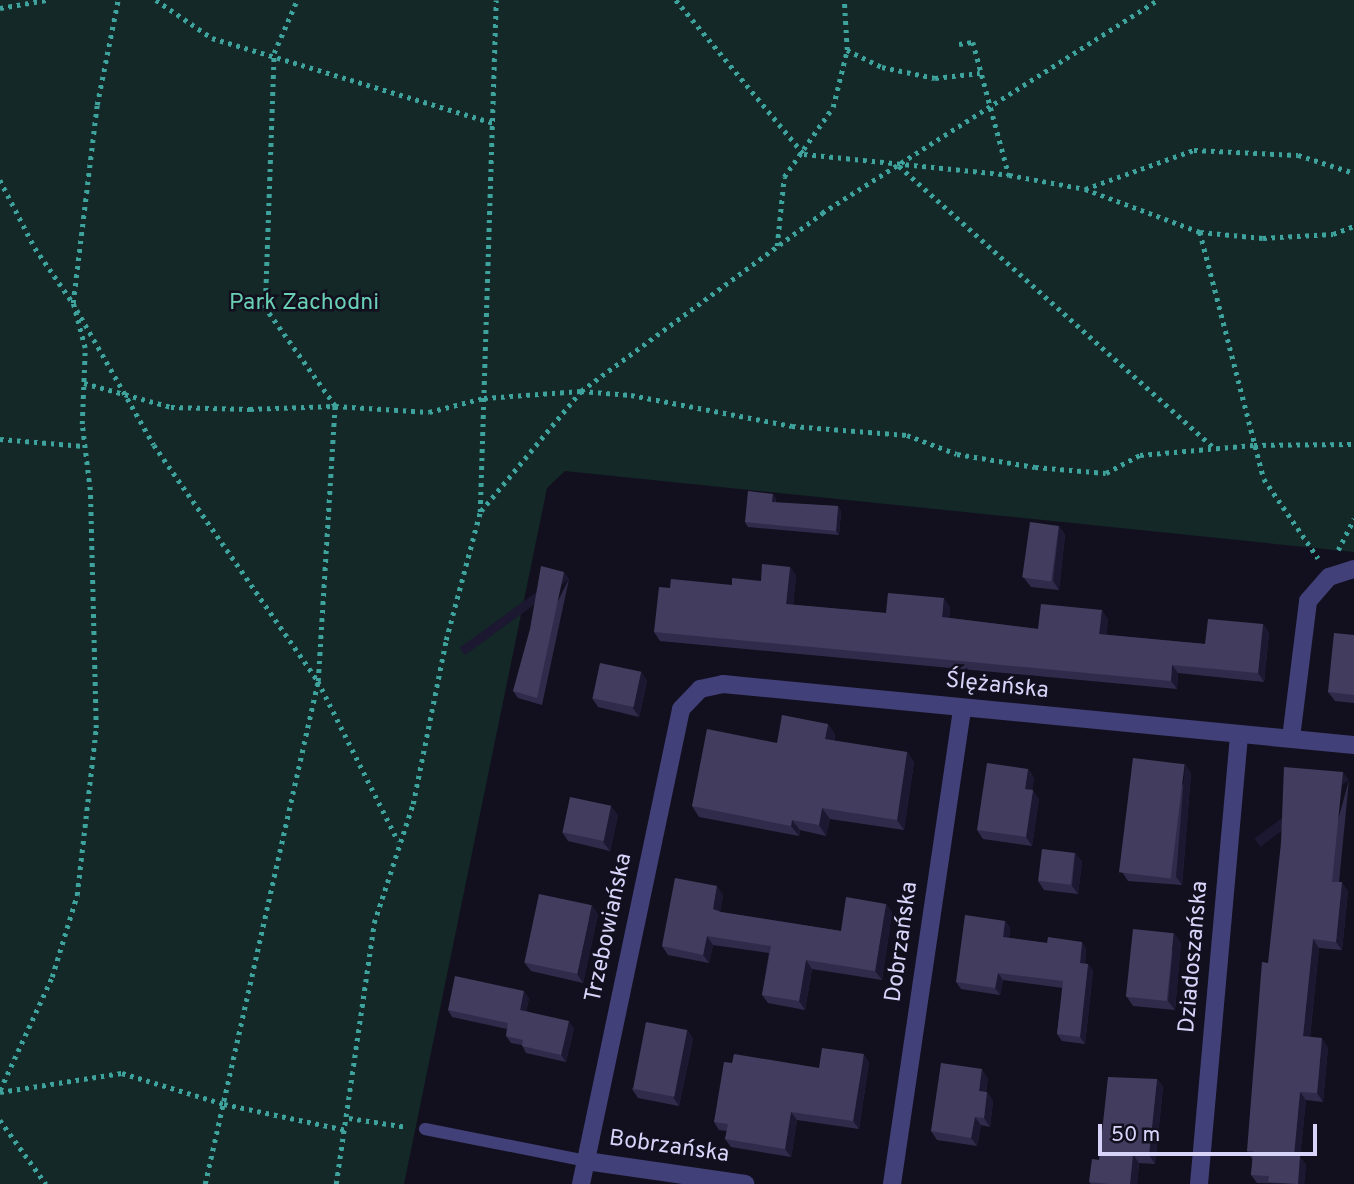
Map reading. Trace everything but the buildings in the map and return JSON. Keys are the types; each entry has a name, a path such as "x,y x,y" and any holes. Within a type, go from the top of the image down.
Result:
{"street":[{"path":"1291,738 1304,615 1314,590 1329,577 1354,569"},
{"name":"Ślężańska","path":"700,689 723,684 1354,745"},
{"name":"Trzebowiańska","path":"581,1184 681,709 700,689"},
{"name":"Dobrzańska","path":"892,1184 962,708"},
{"name":"Dziadoszańska","path":"1199,1184 1239,735"},
{"name":"Bobrzańska","path":"586,1161 746,1184"}],"lane":[{"path":"425,1129 586,1161"}],"path":[{"path":"0,8 46,0"},
{"path":"0,1091 52,977 76,895 96,728 90,490 84,446 85,348 74,303 97,105 118,0"},
{"path":"156,0 212,38 274,53 494,123"},
{"path":"205,1184 318,681 335,406 265,308 274,53 296,0"},
{"path":"335,1184 349,1118 374,923 413,804 446,640 480,512 496,0"},
{"path":"676,0 804,154 898,166 1009,175 1085,189 1200,232 1263,238 1333,234 1354,226"},
{"path":"777,247 784,177 804,154 833,107 847,50 844,0"},
{"path":"480,512 581,391 777,247 1157,0"},
{"path":"959,44 973,42 989,110 1009,175"},
{"path":"847,50 883,67 934,78 980,73"},
{"path":"1085,189 1194,150 1298,155 1354,173"},
{"path":"898,166 1215,449"},
{"path":"0,180 35,248 74,303 154,445 318,681 399,842"},
{"path":"1200,232 1264,479 1308,538 1329,577"},
{"path":"84,383 127,398 171,407 335,406 429,412 484,398 581,391 631,395 792,426 907,435 957,454 1035,467 1106,473 1140,455 1254,445 1354,444"},
{"path":"0,439 84,446"},
{"path":"0,1091 122,1073 224,1104 346,1130"},
{"path":"349,1118 425,1129"},
{"path":"0,1120 46,1184"}],"green space":[{"name":"Park Zachodni","path":"0,0 1354,0 1354,552 565,471 547,488 404,1184 0,1184"}]}
